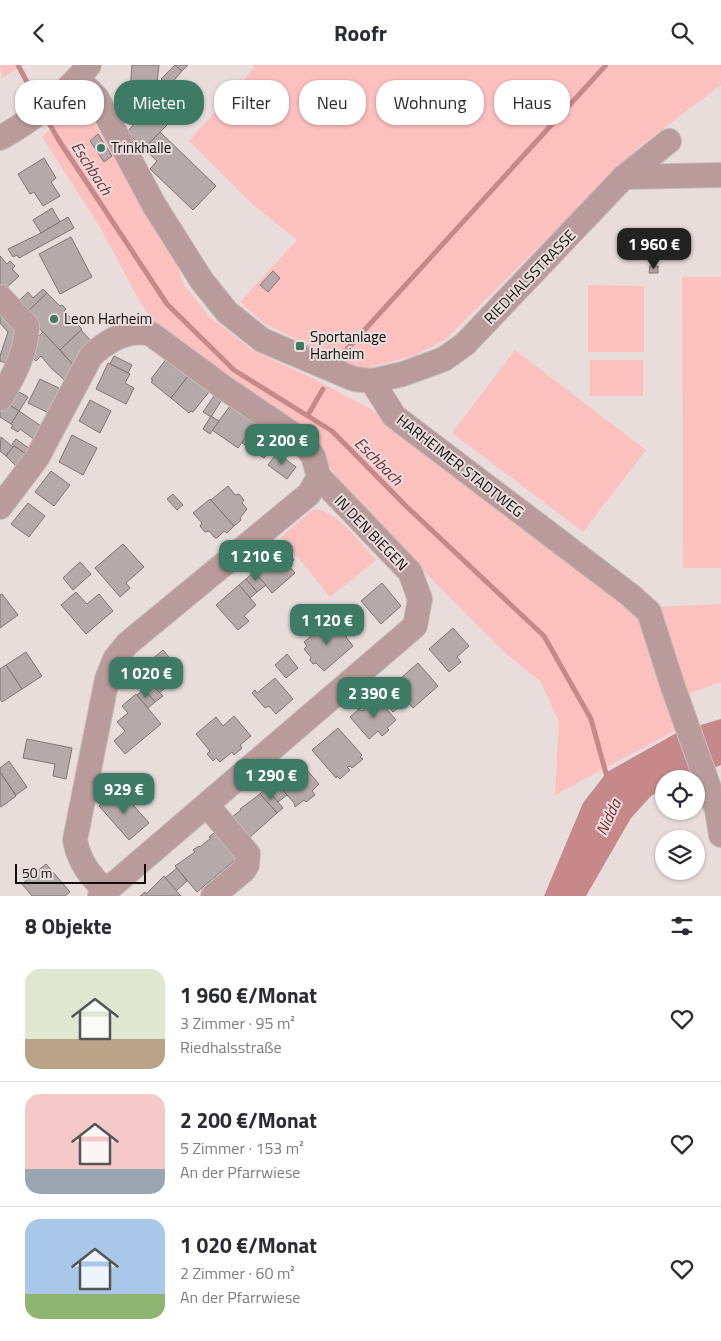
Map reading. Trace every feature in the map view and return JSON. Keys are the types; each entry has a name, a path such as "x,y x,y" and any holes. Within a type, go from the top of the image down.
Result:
{"street":[{"path":"8,129 59,96 83,72 154,205 202,281 227,312 262,340 354,379 372,381"},
{"name":"RIEDHALSSTRASSE","path":"372,381 403,374 444,359 465,344 624,177 669,141"},
{"path":"624,177 721,175"},
{"path":"0,297 27,326 27,337 21,357 0,399"},
{"path":"1,503 37,458 91,356 102,345 114,338 141,331 151,334 223,387 300,439 313,456 319,477 309,494 128,644 115,659 107,679 75,841 78,855 103,894"},
{"name":"HARHEIMER STADTWEG","path":"372,381 394,416 650,612 714,803 721,835"},
{"name":"IN DEN BIEGEN","path":"103,894 415,626 420,599 410,572 319,477"},
{"path":"207,805 248,854 247,865 244,870 213,896"}],"shaded area":[{"path":"0,65 24,65 2,78"},
{"path":"252,65 721,65 721,85 639,147 445,340 413,356 359,370 265,324 240,302 297,240 252,204 189,141 214,113 214,125 289,125 289,80 243,80 254,68"},
{"path":"55,125 96,125 176,262 184,285 209,316 252,350 312,378 371,409 635,608 721,604 721,682 671,700 678,729 555,795 559,722 541,682 504,652 346,493 320,450 162,336 139,300 100,227 42,137"},
{"path":"682,277 721,277 721,568 683,568"},
{"path":"588,285 644,286 644,352 588,352"},
{"path":"515,350 646,450 583,532 452,433"},
{"path":"590,360 643,360 643,396 590,396"},
{"path":"313,509 331,515 340,521 376,560 330,597 281,537"}],"water":[{"name":"Nidda","path":"721,719 721,765 705,771 655,770 655,794 631,818 586,896 544,896 583,803 607,772 680,731"}],"building":[{"path":"132,65 159,65 157,80 131,80"},
{"path":"175,65 182,71 174,80 161,79"},
{"path":"175,65 188,65 182,71"},
{"path":"133,125 167,125 144,149 127,132"},
{"path":"160,132 216,186 193,210 150,169 157,161 144,149"},
{"name":"Trinkhalle","path":"98,134 112,156 104,162 90,141"},
{"path":"44,158 56,178 51,182 60,196 43,206 34,192 30,194 18,174"},
{"path":"52,208 60,222 41,233 33,220"},
{"path":"68,217 74,228 19,258 17,255 13,257 8,249"},
{"path":"71,237 92,277 60,294 39,254"},
{"path":"0,256 7,264 10,261 15,266 12,269 19,276 3,291 0,287"},
{"path":"650,266 658,266 658,273 649,273"},
{"path":"273,271 280,278 268,292 260,285"},
{"path":"43,289 47,293 25,314 16,304 28,292 33,298"},
{"path":"47,293 60,306 62,305 66,309 64,311 82,329 60,350 25,314"},
{"path":"6,312 20,329 11,365 0,361 8,332 0,323 0,317"},
{"path":"81,330 91,341 77,369 60,350"},
{"path":"43,332 77,369 69,384 41,356 36,361 27,353 30,345"},
{"path":"114,356 132,365 128,373 110,364"},
{"path":"167,358 189,375 171,398 151,382 153,380 151,379"},
{"path":"108,363 130,374 125,383 134,388 126,404 96,389"},
{"path":"189,375 209,392 193,412 189,413 171,398"},
{"path":"40,379 65,391 53,415 28,403"},
{"path":"12,388 28,397 19,411 4,402"},
{"path":"214,396 221,401 211,417 203,412"},
{"path":"90,400 111,411 100,433 79,421"},
{"path":"4,402 19,411 11,424 0,417 0,408"},
{"path":"230,406 255,424 238,448 212,430"},
{"path":"19,411 44,428 35,440 20,429 18,432 11,428 13,425 11,424"},
{"path":"211,416 219,421 210,434 203,429"},
{"path":"255,424 280,437 264,458 242,443"},
{"path":"72,435 97,448 83,475 59,462"},
{"path":"1,437 13,447 6,456 0,451"},
{"path":"16,439 30,449 26,454 12,444"},
{"path":"14,446 26,454 17,467 6,456"},
{"path":"277,453 296,467 287,479 268,465"},
{"path":"51,471 70,485 54,506 35,492"},
{"path":"228,486 235,495 239,494 244,500 242,503 247,509 240,518 241,520 234,526 211,500"},
{"path":"173,494 183,505 177,510 167,499"},
{"path":"210,499 234,526 227,533 224,531 217,538 209,531 205,532 200,526 202,523 193,513"},
{"path":"28,503 45,516 29,537 11,524"},
{"path":"123,544 144,567 126,583 130,588 120,597 95,568"},
{"path":"284,547 294,560 288,565 277,553"},
{"path":"277,552 295,573 272,593 254,571"},
{"path":"80,562 91,574 73,590 63,578"},
{"path":"254,572 266,585 257,592 246,579"},
{"path":"246,579 257,592 250,598 239,585"},
{"path":"382,583 401,606 381,624 361,601"},
{"path":"239,585 256,605 244,616 249,621 238,630 216,605"},
{"path":"76,592 87,604 99,594 113,611 86,634 61,605"},
{"path":"2,594 18,615 0,628 0,595"},
{"path":"334,623 341,632 344,631 353,646 324,671 310,660 311,657 304,649 307,646 304,642 326,624 329,627"},
{"path":"453,628 469,646 457,657 461,662 449,672 429,649"},
{"path":"163,650 183,674 159,693 139,670"},
{"path":"26,652 42,676 22,689 6,665"},
{"path":"287,654 298,668 286,678 275,665"},
{"path":"418,663 438,686 413,708 393,685"},
{"path":"6,665 22,689 2,702 0,699 0,669"},
{"path":"275,678 293,699 276,714 269,706 265,708 252,693 255,690 257,693"},
{"path":"151,684 163,696 155,702 144,689"},
{"path":"390,687 400,698 395,703 385,691"},
{"path":"144,689 155,702 148,708 137,695"},
{"path":"385,691 399,707 393,712 379,696"},
{"path":"136,694 161,724 125,754 114,741 125,731 117,722 128,713 122,706"},
{"path":"377,698 396,720 387,728 389,730 382,736 378,731 369,739 350,717 359,709 362,711"},
{"path":"234,716 251,736 240,745 242,748 234,755 232,752 220,762 216,758 213,761 207,754 210,751 196,734 216,717 223,726"},
{"path":"338,728 362,755 360,757 363,759 352,768 350,766 347,767 350,770 340,779 337,776 336,778 312,750"},
{"path":"27,739 72,748 66,779 53,776 55,764 23,758"},
{"path":"9,761 27,787 16,795 0,772 0,768"},
{"path":"299,761 319,784 312,791 315,795 295,807 294,803 275,781"},
{"path":"0,772 16,796 1,807 0,806"},
{"path":"275,781 287,795 278,802 266,788"},
{"path":"266,788 283,808 277,813 260,794"},
{"path":"119,789 149,823 129,840 99,806"},
{"path":"260,794 277,813 250,837 232,817"},
{"path":"218,830 240,856 197,892 175,866 195,852 193,850 200,847"},
{"path":"46,864 70,892 65,896 32,896 22,884"},
{"path":"177,868 187,881 176,891 165,878"},
{"path":"164,876 181,896 140,896 145,892 146,894"}],"waterway":[{"name":"Eschbach","path":"18,65 26,80"},
{"path":"339,358 606,65"},
{"name":"Eschbach","path":"50,125 167,304 234,370 332,431 406,506 544,636 591,719 607,777"},
{"path":"308,415 323,389"}],"place":[{"name":"Trinkhalle","path":"101,148"},
{"name":"Leon Harheim","path":"54,319"},
{"name":"Sportanlage Harheim","path":"300,346"}]}
